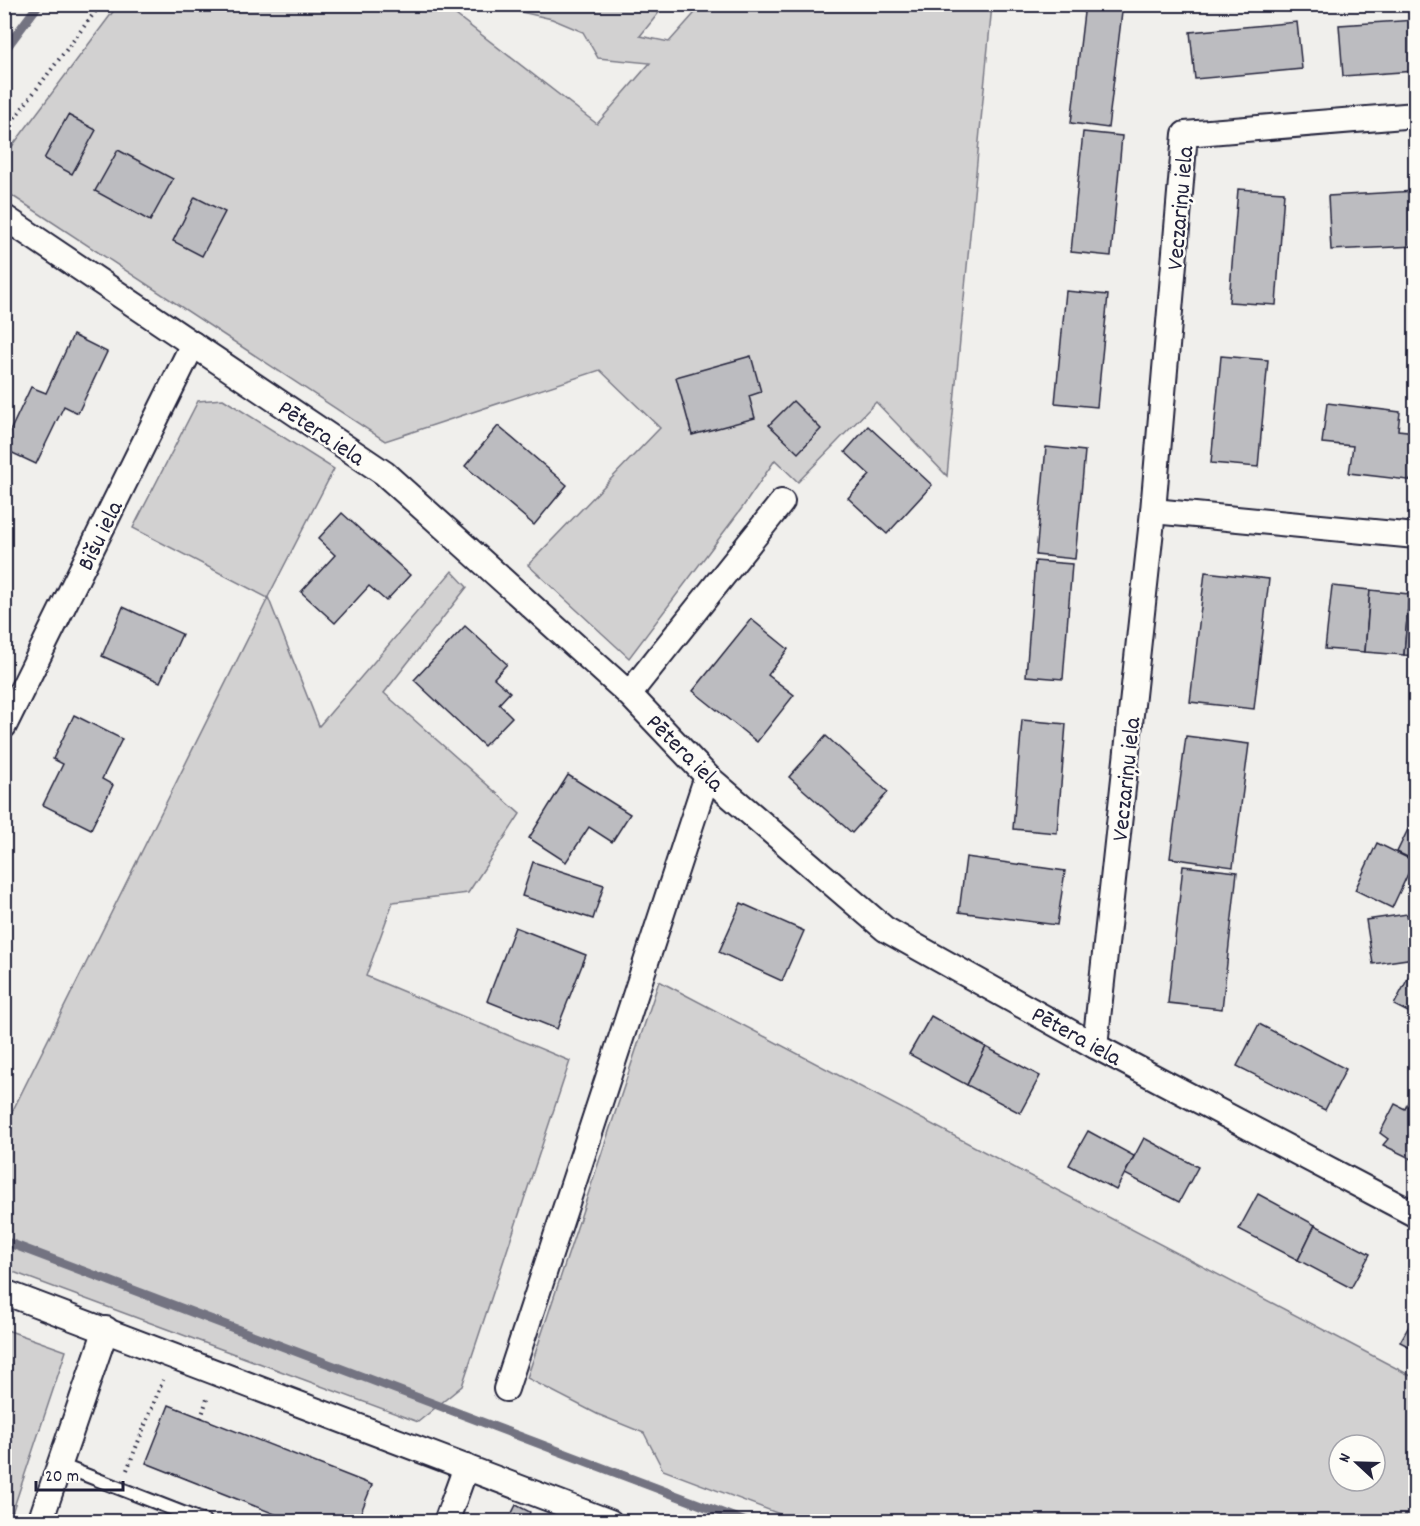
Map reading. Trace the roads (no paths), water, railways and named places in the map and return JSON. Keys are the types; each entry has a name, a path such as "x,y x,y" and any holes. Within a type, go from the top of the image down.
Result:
{"street":[{"name":"Veczariņu iela","path":"1095,1046 1153,511 1185,134 1416,115"},
{"name":"Pētera iela","path":"4,217 384,473 629,694 707,776 885,929 1095,1046 1416,1215"},
{"name":"Bišu iela","path":"4,726 193,344"},
{"path":"629,694 782,502"},
{"path":"1153,511 1416,536"},
{"path":"506,1389 707,776"},
{"path":"4,1292 610,1521"},
{"path":"40,1521 106,1329"},
{"path":"447,1521 466,1467"}],"lane":[{"path":"60,1465 206,1521"}],"waterway":[{"path":"4,51 39,4"},
{"path":"4,1241 746,1522"}]}
